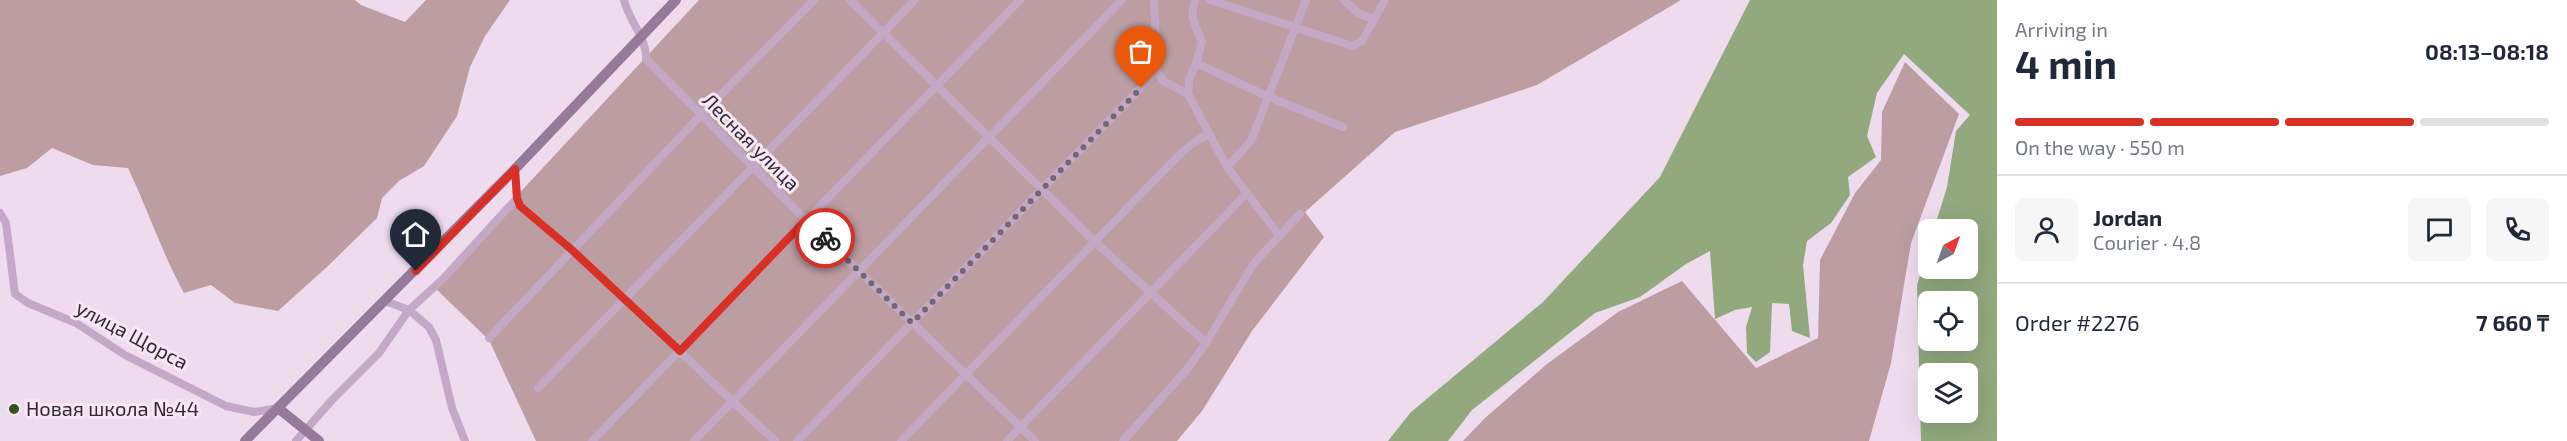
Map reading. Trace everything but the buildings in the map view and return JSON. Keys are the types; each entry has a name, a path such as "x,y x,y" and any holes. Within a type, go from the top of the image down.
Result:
{"street":[{"name":"Лесная улица","path":"624,0 627,12 646,50 646,59 806,220 1035,441"},
{"path":"245,441 515,169 676,0"},
{"path":"489,338 814,0"},
{"path":"850,0 1095,242 1206,343"},
{"path":"538,388 915,0"},
{"path":"592,441 1020,0"},
{"path":"1108,0 1115,7"},
{"path":"694,441 1122,0"},
{"path":"1154,0 1157,71 1163,81 1188,94"},
{"path":"1195,0 1192,8 1193,26 1202,42 1189,80 1188,94 1227,167 1279,235"},
{"path":"1210,0 1353,46 1362,41 1385,0"},
{"path":"1227,167 1251,141 1306,0"},
{"path":"1344,0 1358,13 1374,20"},
{"path":"1196,63 1269,97 1343,127"},
{"path":"797,441 1157,71"},
{"path":"901,441 1179,155 1193,142 1208,134"},
{"path":"515,169 517,198 520,206 572,250 775,441"},
{"path":"1007,441 1246,194"},
{"path":"296,441 332,400 379,353 409,310 443,279 517,198"},
{"name":"улица Щорса","path":"0,213 6,223 15,294 28,303 76,323 125,355 226,406 254,412 278,408"},
{"path":"1122,441 1188,368 1206,343 1247,273 1299,214"},
{"path":"385,301 409,310 429,327 436,340 452,408 465,441"},
{"path":"278,408 320,441"}],"shaded area":[{"path":"0,0 355,0 361,5 405,22 426,0 510,0 485,36 470,67 457,116 424,166 399,181 382,198 377,218 278,311 235,303 211,285 184,293 128,168 93,165 52,148 27,168 0,176"},
{"path":"699,0 1681,0 1537,85 1395,132 1305,212 1324,237 1252,331 1202,411 1177,441 536,441 489,340 433,286"},
{"path":"1750,0 1997,0 1997,441 1921,441 1921,423 1978,423 1978,363 1919,363 1919,351 1978,351 1978,291 1918,291 1918,324 1917,285 1919,279 1978,279 1978,219 1937,219 1947,187 1956,131 1970,115 1904,54 1877,93 1867,136 1876,157 1848,177 1850,195 1831,223 1807,241 1803,265 1810,338 1792,331 1789,304 1772,303 1770,352 1756,362 1747,353 1746,327 1752,307 1735,310 1715,319 1710,251 1686,264 1640,297 1595,313 1472,410 1448,441 1388,441 1411,412 1543,302 1660,177"},
{"path":"1905,62 1959,114 1918,219 1911,243 1891,363 1869,441 1463,441 1485,418 1547,364 1618,312 1682,281 1756,368 1818,338 1820,260 1855,193 1881,160 1882,112"}],"way so far":[{"path":"825,238 912,323 1141,88"}],"place":[{"name":"Новая школа №44","path":"14,409"}],"route":[{"path":"416,271 515,169 517,198 520,206 572,250 680,351 806,220 825,238"}]}
